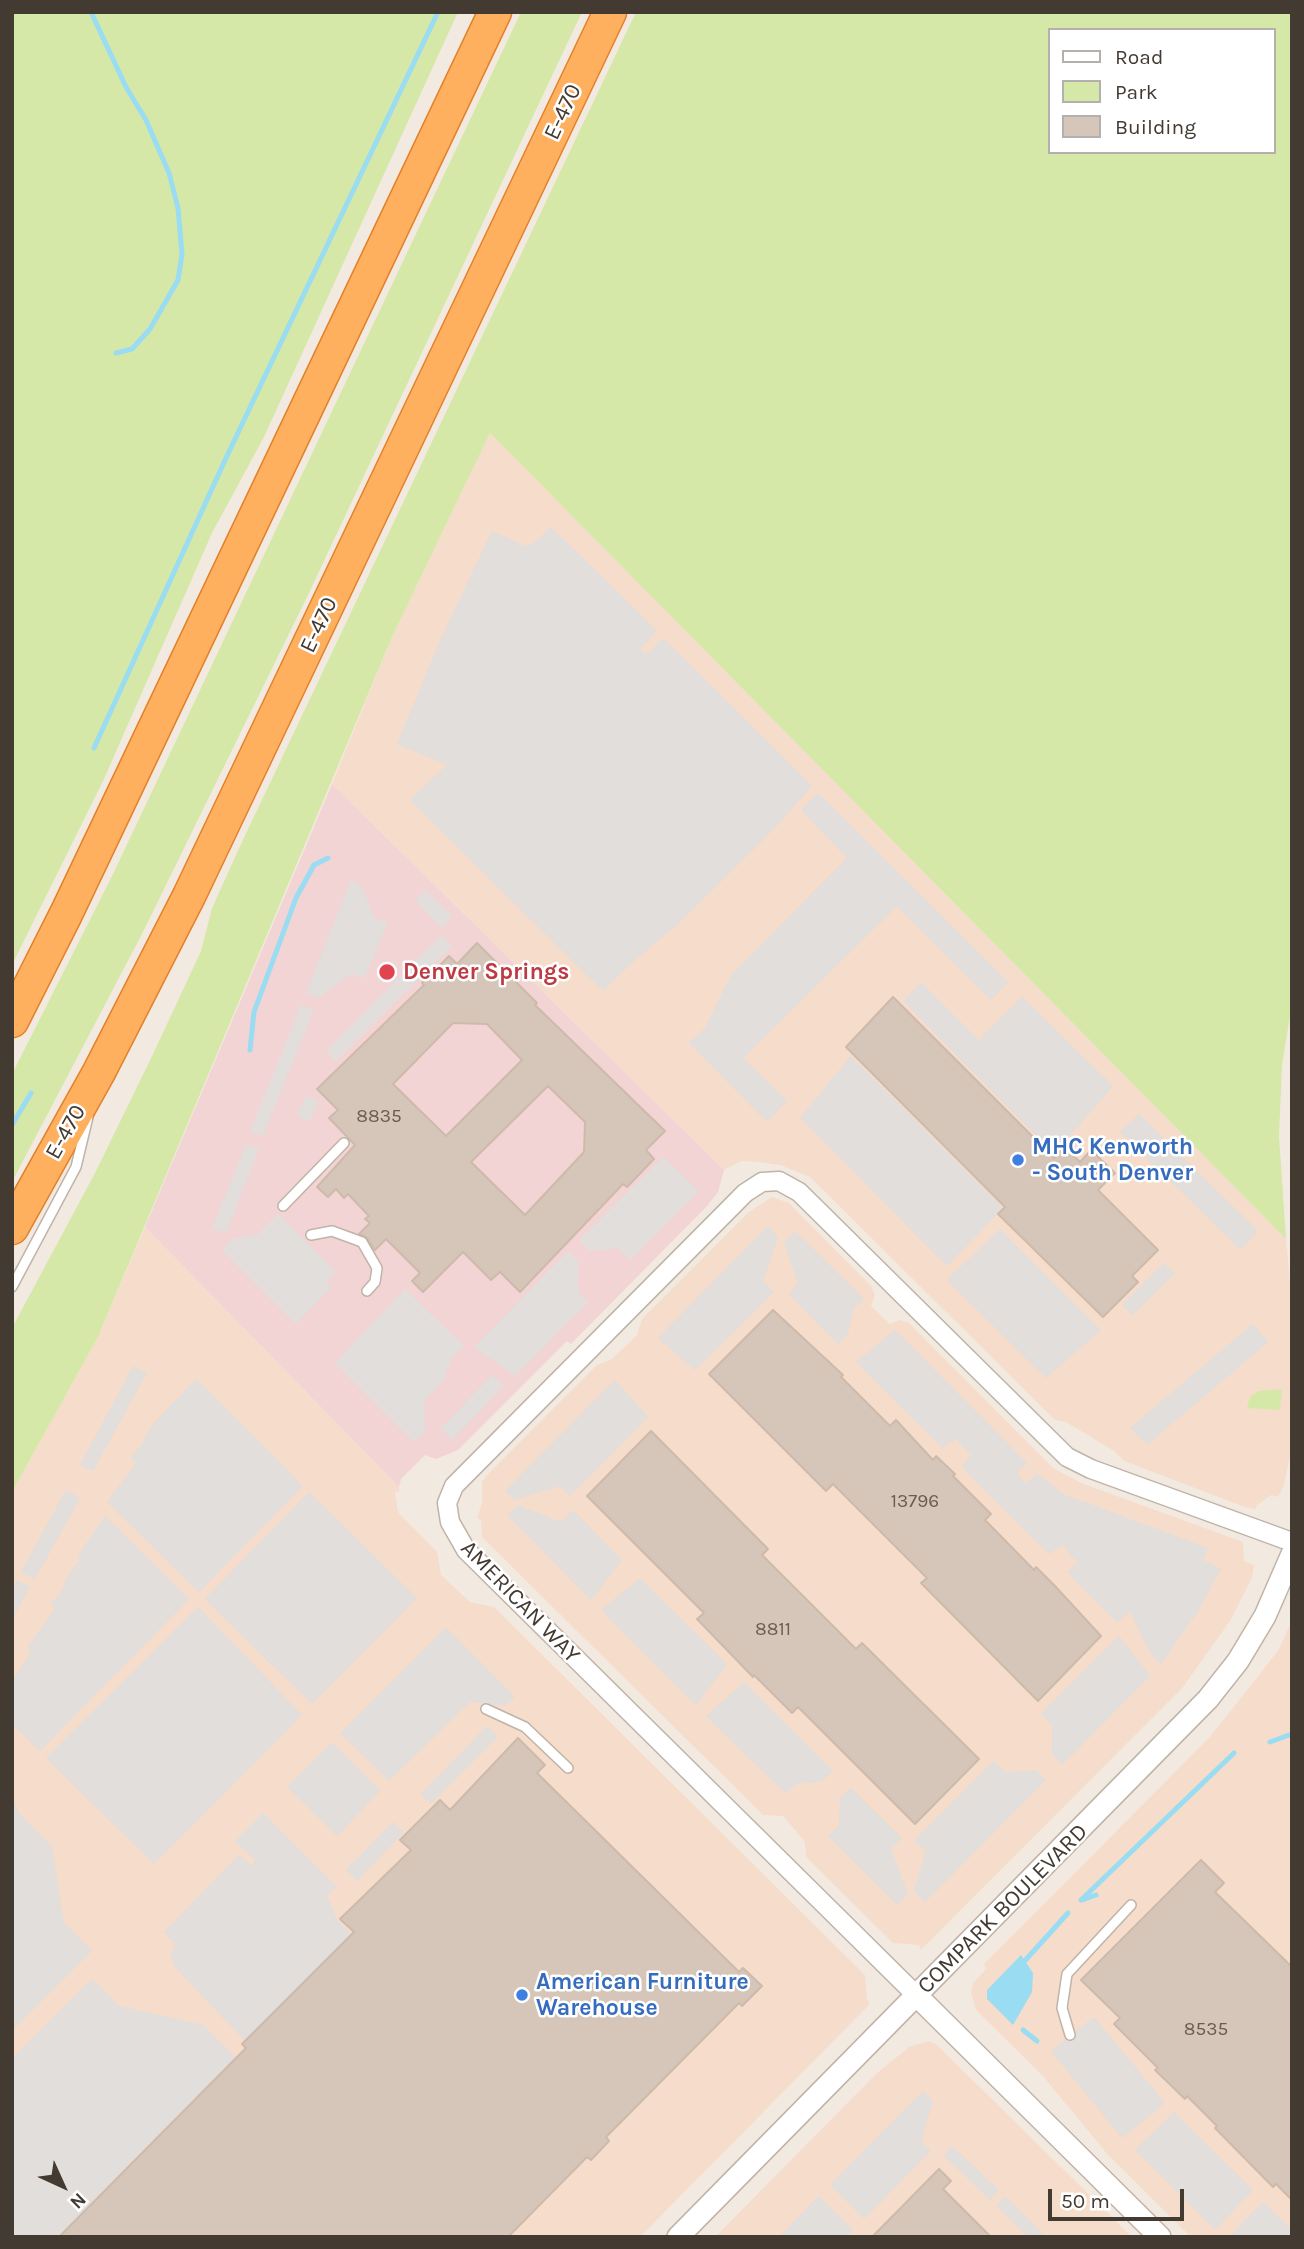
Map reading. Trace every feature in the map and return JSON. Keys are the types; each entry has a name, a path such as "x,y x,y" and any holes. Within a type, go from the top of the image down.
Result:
{"highway":[{"path":"12,1021 66,914 495,12"},
{"name":"E-470","path":"12,1228 99,1072 270,727 610,12"}],"street":[{"name":"AMERICAN WAY","path":"916,1995 462,1545 450,1522 447,1503 454,1486 746,1193 770,1180 779,1181 799,1192 1067,1457 1091,1469 1292,1542"},
{"name":"COMPARK BOULEVARD","path":"678,2237 1208,1699 1249,1644 1276,1595 1292,1554"},
{"path":"916,1995 1160,2237"}],"lane":[{"path":"12,1287 76,1167 99,1072"},
{"path":"283,1206 344,1143"},
{"path":"311,1235 323,1231 341,1233 357,1238 367,1247 374,1258 377,1276 367,1291"},
{"path":"486,1709 525,1727 568,1768"},
{"path":"1070,2035 1062,2008 1067,1973 1131,1905"}],"shaded area":[{"path":"490,433 1286,1239 1292,1306 1292,1446 1284,1485 1278,1497 1271,1495 1255,1509 1245,1507 1124,1461 1114,1451 1066,1422 1055,1420 810,1177 780,1165 758,1162 742,1161 724,1170 332,784 392,637"},
{"path":"551,527 657,631 641,648 641,652 647,654 663,638 812,786 773,830 679,923 603,991 410,800 447,765 397,744 442,636 492,531 525,546 535,542"},
{"name":"Denver Springs","path":"332,784 724,1170 718,1192 708,1205 571,1344 567,1341 458,1450 436,1459 425,1455 401,1479 399,1487 145,1227"},
{"path":"818,793 1008,982 991,1000 897,906 743,1058 787,1101 767,1122 689,1043 705,1028 731,975 847,858 801,810"},
{"path":"351,880 362,886 374,918 387,923 365,978 351,974 319,997 306,993"},
{"path":"426,890 452,917 441,928 415,900"},
{"path":"441,935 452,946 336,1061 326,1051"},
{"path":"921,982 979,1040 1022,997 1113,1086 1054,1154 903,1001"},
{"path":"301,1005 314,1010 263,1136 250,1131"},
{"path":"851,1056 1003,1208 947,1266 800,1118"},
{"path":"305,1096 319,1101 310,1121 297,1116"},
{"path":"1139,1114 1258,1231 1241,1250 1120,1132"},
{"path":"246,1144 259,1149 226,1233 212,1228"},
{"path":"663,1157 699,1191 630,1260 618,1248 589,1251 579,1240"},
{"path":"772,1197 789,1203 871,1286 875,1295 871,1306 890,1324 900,1320 909,1323 1053,1468 1081,1483 1243,1542 1244,1561 1254,1565 1252,1578 1230,1621 1183,1687 921,1950 919,1945 893,1943 806,1857 805,1842 783,1816 763,1815 482,1537 481,1520 477,1518 482,1503 482,1482 488,1474 597,1365 612,1359 637,1335 642,1319 749,1212"},
{"path":"278,1214 336,1272 326,1282 331,1288 296,1324 222,1250 232,1239 257,1235"},
{"path":"768,1226 778,1237 763,1281 774,1292 695,1370 658,1338"},
{"path":"145,1227 399,1487 399,1492 395,1492 398,1512 437,1552 441,1575 470,1602 494,1607 865,1975 867,2000 870,2003 867,2007 640,2237 12,2237 12,1492 98,1337"},
{"path":"1000,1229 1101,1330 1046,1378 947,1280"},
{"path":"795,1231 864,1299 853,1310 848,1334 838,1344 789,1294 798,1283 784,1243"},
{"path":"568,1251 578,1261 578,1292 588,1302 515,1376 474,1347"},
{"path":"1164,1263 1175,1273 1133,1315 1122,1305"},
{"path":"405,1289 464,1346 452,1357 443,1381 424,1401 425,1431 414,1442 335,1363"},
{"path":"1253,1324 1268,1342 1147,1445 1130,1428"},
{"path":"895,1330 1027,1463 1017,1473 1025,1484 1037,1474 1065,1495 1208,1548 1203,1560 1221,1569 1198,1611 1161,1664 1150,1653 1130,1612 1117,1622 1067,1572 1077,1562 1062,1545 1049,1554 962,1467 971,1455 956,1439 943,1448 856,1362"},
{"path":"133,1366 147,1373 93,1471 80,1465"},
{"path":"492,1375 504,1386 452,1440 441,1428"},
{"path":"196,1379 303,1486 199,1592 107,1502 136,1463 131,1457 141,1446 151,1426"},
{"path":"615,1380 648,1417 570,1496 559,1486 515,1500 505,1491"},
{"path":"66,1490 80,1498 35,1579 21,1572"},
{"path":"309,1492 417,1598 312,1704 205,1599"},
{"path":"518,1505 561,1522 573,1510 622,1560 591,1600 507,1515"},
{"path":"105,1516 189,1599 40,1751 12,1724 12,1681 31,1653 27,1648 55,1608 51,1603 61,1592 69,1573 80,1561 77,1557"},
{"path":"640,1578 727,1664 696,1705 601,1610"},
{"path":"17,1580 30,1587 12,1620 12,1589"},
{"path":"198,1607 302,1715 154,1864 46,1758"},
{"path":"1292,1620 1292,2237 1191,2237 1108,2155 1043,2076 976,2010 971,1992 973,1983 986,1969 984,1964 1209,1738 1278,1651"},
{"path":"446,1627 515,1697 505,1706 470,1702 389,1781 340,1733"},
{"path":"1119,1636 1150,1676 1062,1765 1052,1754 1052,1725 1041,1714"},
{"path":"744,1682 833,1771 822,1781 796,1784 786,1794 706,1716"},
{"path":"487,1726 498,1737 431,1804 421,1794"},
{"path":"332,1742 380,1791 337,1836 287,1787"},
{"path":"994,1761 1005,1772 1036,1770 1046,1780 925,1902 914,1891 926,1851 914,1841"},
{"path":"851,1788 902,1838 891,1849 908,1894 897,1905 828,1836 839,1825 840,1798"},
{"path":"12,1797 19,1813 52,1847 64,1923 92,1951 12,2031"},
{"path":"263,1813 336,1886 327,1896 337,1920 351,1934 245,2041 174,1966 171,1958 175,1944 164,1932 239,1855 253,1866 254,1859 235,1841"},
{"path":"393,1822 404,1832 357,1881 346,1870"},
{"path":"92,1979 119,2006 203,2025 236,2058 58,2237 12,2237 12,2059"},
{"path":"1094,2017 1165,2103 1122,2138 1051,2051"},
{"path":"929,2041 936,2044 1132,2237 715,2237 876,2074 909,2047"},
{"path":"923,2091 933,2101 921,2141 931,2151 864,2219 830,2185"},
{"path":"1174,2112 1253,2190 1215,2230 1135,2150"},
{"path":"952,2146 999,2190 990,2200 943,2155"},
{"path":"819,2196 853,2230 846,2237 779,2237"},
{"path":"1005,2196 1046,2237 1028,2237 996,2205"},
{"path":"1263,2202 1292,2230 1292,2237 1229,2237"}],"green space":[{"path":"12,12 458,12 264,437 212,533 104,779 12,965"},
{"path":"521,12 582,12 307,597 142,934 12,1182 12,1074 112,876"},
{"path":"636,12 1292,12 1292,1004 1282,1065 1279,1136 1286,1239 490,433 392,637 98,1337 12,1492 12,1328 95,1173 154,1052 201,951 212,908"},
{"path":"1282,1389 1280,1410 1247,1408 1250,1397 1259,1391"}],"water":[{"path":"1021,1955 1033,1973 1032,1992 1013,2025 987,1999 987,1990"}],"building":[{"path":"477,943 537,1003 535,1005 665,1131 646,1150 654,1159 627,1187 623,1184 520,1292 500,1272 491,1280 463,1252 423,1292 412,1281 420,1273 386,1239 375,1250 367,1238 359,1234 370,1223 365,1219 369,1216 348,1194 344,1198 336,1189 328,1197 317,1187 355,1145 329,1118 338,1110 317,1089 424,985 422,983 449,956 457,964","holes":["453,1023 487,1024 522,1060 446,1136 393,1084","548,1086 585,1122 584,1152 525,1215 471,1162"]},
{"name":"MHC Kenworth - South Denver","path":"893,997 1054,1158 1065,1147 1080,1162 1091,1150 1115,1173 1098,1190 1158,1250 1132,1276 1138,1282 1103,1317 998,1214 1005,1207 846,1047"},
{"path":"773,1310 843,1375 841,1377 890,1426 896,1420 933,1460 936,1456 955,1474 953,1476 991,1514 985,1520 1034,1570 1036,1567 1054,1585 1101,1636 1038,1701 921,1583 927,1578 833,1484 826,1491 709,1374"},
{"path":"651,1431 768,1549 762,1555 856,1649 862,1643 979,1759 915,1824 798,1707 792,1713 754,1675 753,1677 697,1619 704,1613 587,1496"},
{"name":"American Furniture Warehouse","path":"518,1738 545,1765 537,1773 739,1972 743,1968 762,1986 742,2006 739,2003 606,2137 609,2141 591,2160 587,2157 508,2237 59,2237 246,2048 242,2044 354,1932 340,1919 411,1850 400,1840 440,1800 450,1810"},
{"path":"1201,1860 1224,1883 1215,1892 1292,1967 1292,2200 1276,2184 1273,2187 1187,2096 1185,2099 1155,2070 1158,2068 1114,2024 1120,2018 1081,1980"},
{"path":"939,2169 951,2181 943,2189 991,2237 872,2237"}],"waterway":[{"path":"91,12 126,87 146,120 169,173 178,208 182,254 178,280 150,329 132,349 116,353"},
{"path":"94,748 226,458 438,12"},
{"path":"250,1050 254,1012 296,898 314,865 328,858"},
{"path":"12,1125 31,1093"},
{"path":"1270,1742 1292,1734"},
{"path":"1081,1900 1234,1753"},
{"path":"1082,1900 1096,1895"},
{"path":"1021,1965 1068,1913"},
{"path":"1023,2030 1037,2041"}],"place":[{"name":"Denver Springs","path":"387,972"},
{"name":"MHC Kenworth - South Denver","path":"1018,1160"},
{"name":"American Furniture Warehouse","path":"522,1995"}]}
